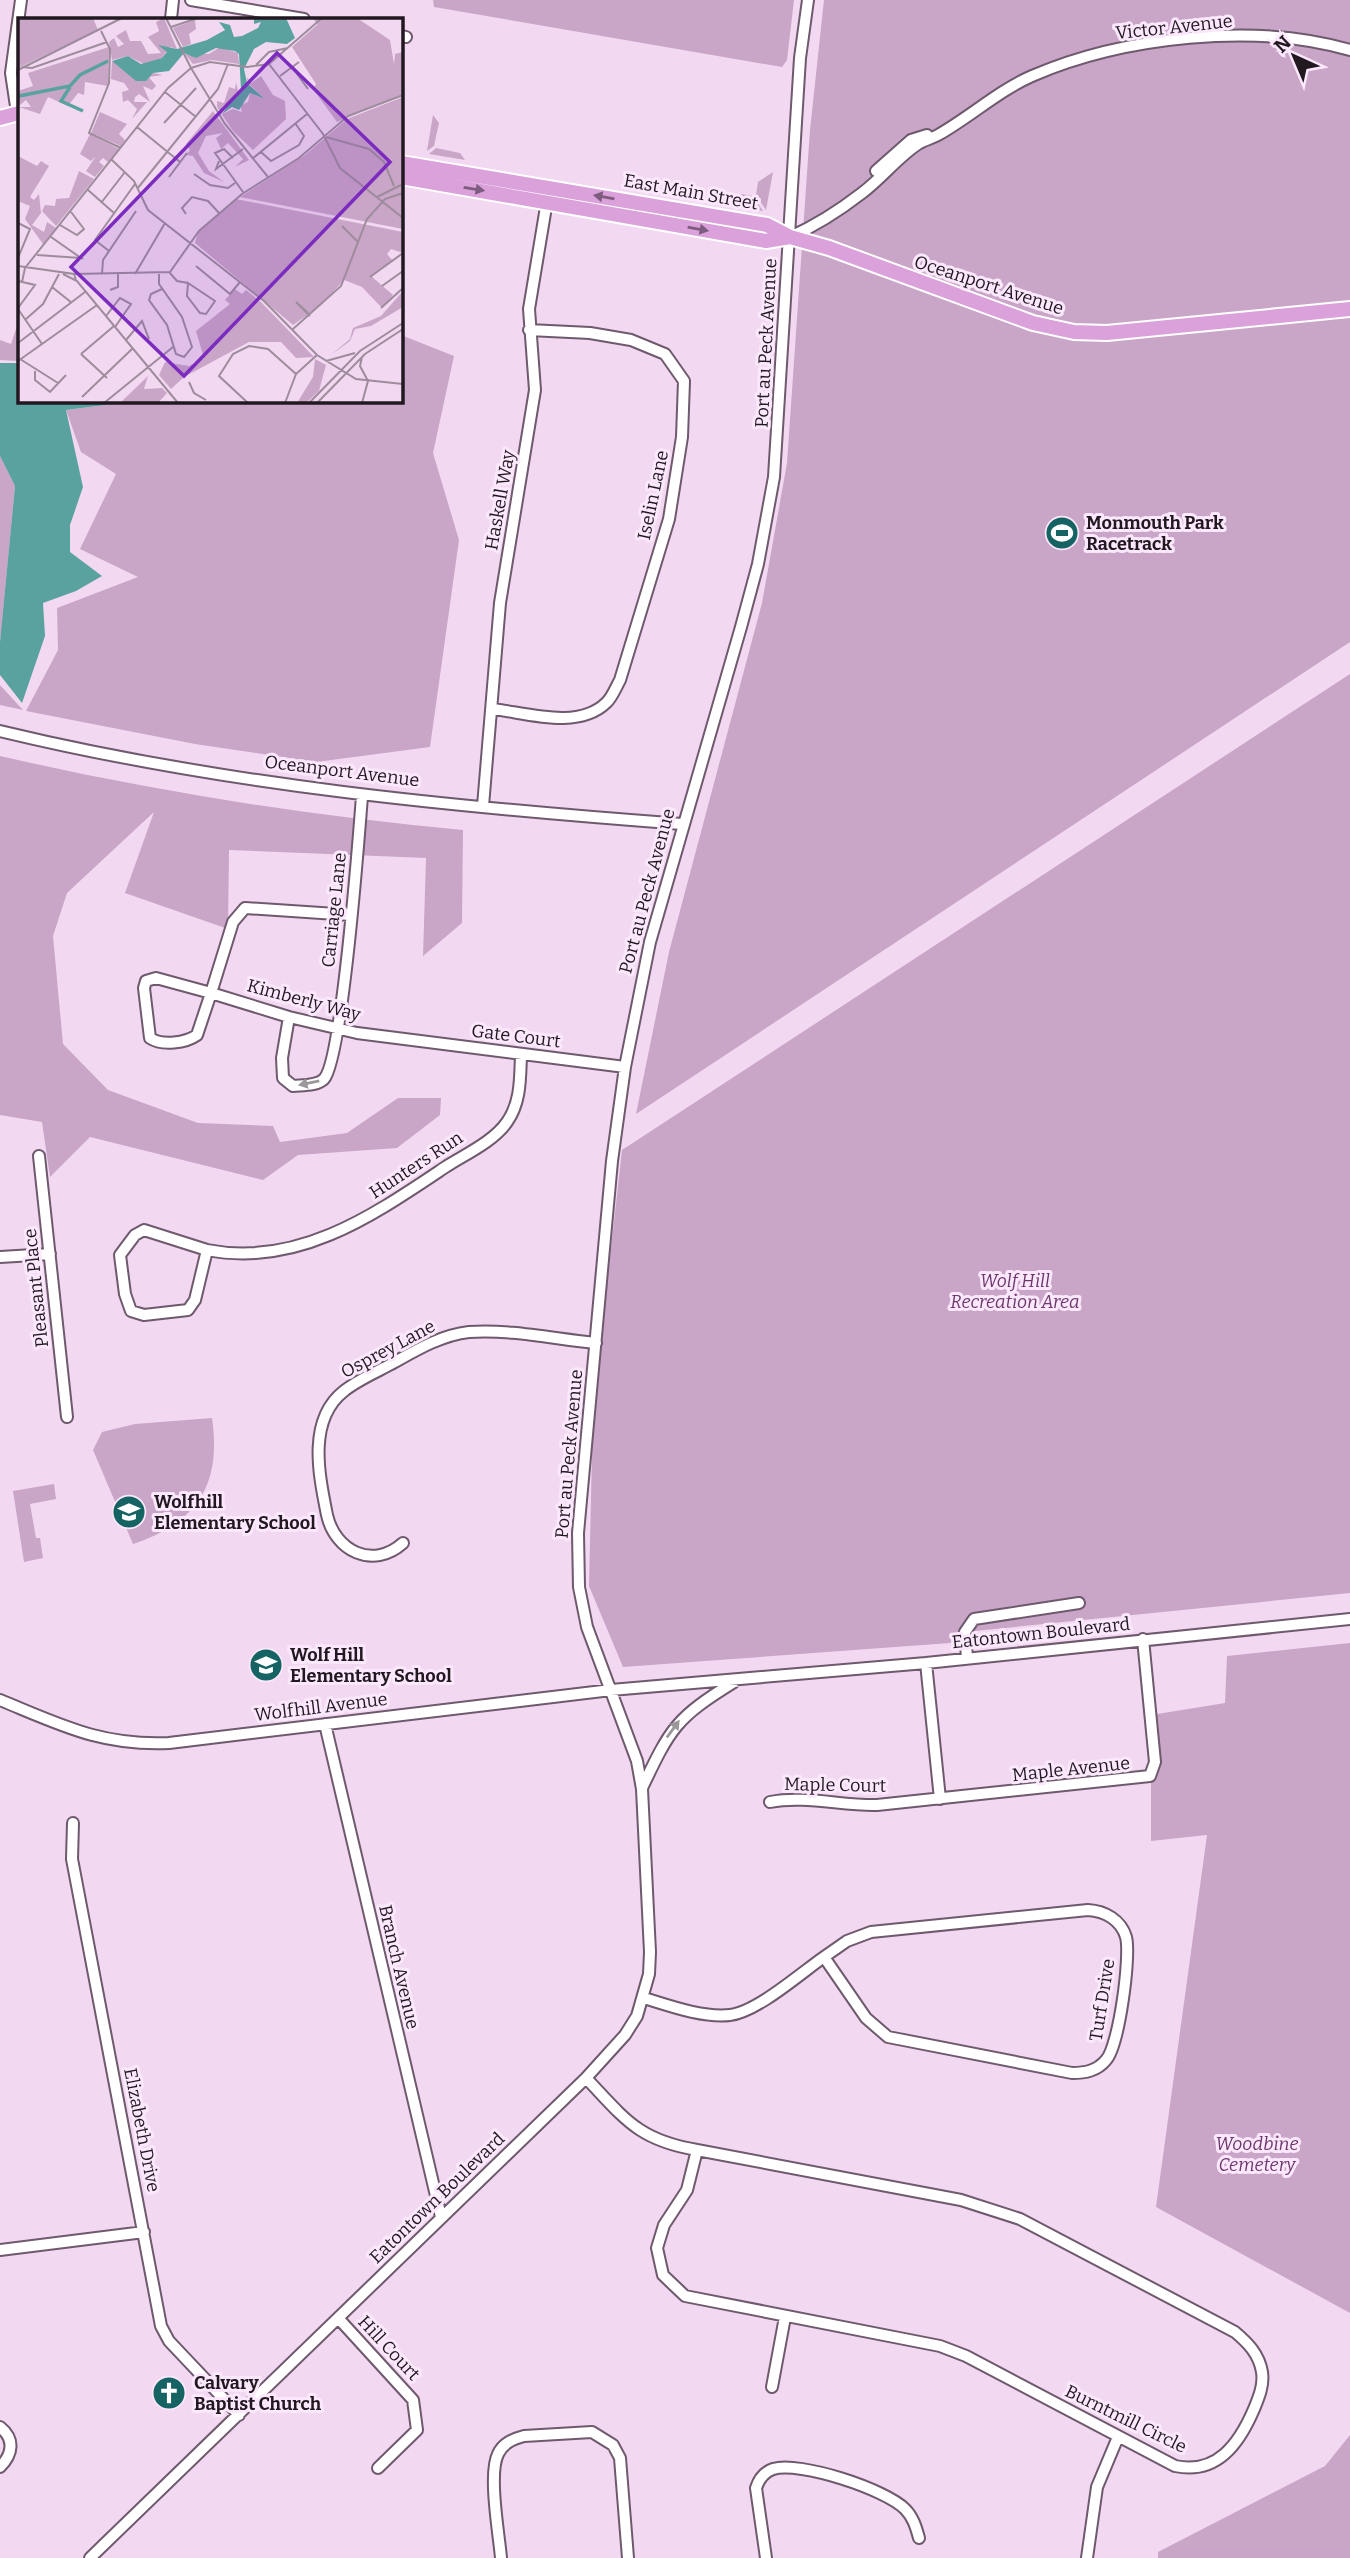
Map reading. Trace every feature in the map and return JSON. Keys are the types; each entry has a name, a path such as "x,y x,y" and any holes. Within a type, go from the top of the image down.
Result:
{"main road":[{"path":"0,118 18,113"},
{"name":"East Main Street","path":"402,163 767,225 790,237"},
{"name":"East Main Street","path":"402,177 766,241 790,237"},
{"name":"Oceanport Avenue","path":"790,237 829,248 1033,323 1074,332 1144,329 1350,309"}],"street":[{"path":"19,18 21,0"},
{"path":"171,18 173,0"},
{"path":"191,0 298,18"},
{"name":"Port au Peck Avenue","path":"642,1789 628,1732 587,1628 578,1568 578,1533 612,1161 625,1067 650,942 741,627 767,520 779,430 800,58 808,0"},
{"path":"18,22 11,73 18,113"},
{"name":"Victor Avenue","path":"790,237 862,193 916,146 937,136 1029,78 1102,52 1147,44 1239,37 1313,41 1350,50"},
{"name":"Haskell Way","path":"483,806 500,603 535,390 529,309 547,201"},
{"name":"Iselin Lane","path":"493,709 557,717 584,717 607,703 620,680 669,519 682,437 684,381 665,354 631,340 529,330"},
{"name":"Oceanport Avenue","path":"0,732 96,753 362,796 682,824"},
{"name":"Carriage Lane","path":"289,1017 281,1065 283,1078 293,1086 324,1079 337,1028 362,796"},
{"path":"211,993 238,914 251,906 351,915"},
{"name":"Kimberly Way","path":"211,993 197,1035 191,1039 168,1042 150,1038 144,988 149,979 166,979 289,1017 337,1028 450,1045"},
{"name":"Gate Court","path":"450,1045 625,1067"},
{"name":"Hunters Run","path":"207,1250 222,1253 273,1250 317,1241 354,1226 498,1133 512,1115 518,1099 521,1055"},
{"name":"Pleasant Place","path":"39,1156 67,1417"},
{"path":"139,1231 152,1231 207,1250 193,1306 179,1312 144,1315 131,1311 125,1294 120,1255 139,1231"},
{"path":"0,1257 50,1254"},
{"name":"Osprey Lane","path":"402,1544 384,1555 365,1556 343,1546 332,1530 326,1509 318,1445 322,1420 334,1401 348,1388 424,1346 457,1334 482,1332 596,1343"},
{"path":"967,1658 965,1632 974,1619 1079,1603"},
{"name":"Eatontown Boulevard","path":"736,1680 1350,1619"},
{"name":"Maple Avenue","path":"940,1798 1150,1776 1155,1762 1143,1639"},
{"path":"926,1663 940,1798"},
{"path":"642,1789 666,1738 681,1719 736,1680"},
{"name":"Wolfhill Avenue","path":"0,1700 100,1739 137,1744 611,1690 736,1680"},
{"name":"Branch Avenue","path":"325,1724 442,2217"},
{"name":"Eatontown Boulevard","path":"90,2558 586,2078 625,2035 644,1998 650,1952 642,1789"},
{"name":"Maple Court","path":"770,1802 798,1799 854,1806 940,1798"},
{"name":"Elizabeth Drive","path":"73,1823 72,1858 165,2335 239,2415"},
{"name":"Turf Drive","path":"644,1998 676,2008 730,2015 748,2009 847,1941 871,1932 1096,1910 1115,1920 1126,1938 1116,2042 1108,2059 1100,2066 1079,2073 895,2040 866,2018 824,1958"},
{"name":"Burntmill Circle","path":"586,2078 645,2136 669,2146 697,2150 961,2200 1006,2213 1235,2332 1253,2349 1262,2372 1261,2392 1240,2439 1220,2460 1203,2467 1175,2466 966,2356 940,2346 694,2299 675,2290 663,2275 657,2258 659,2237 687,2190 697,2150"},
{"path":"0,2250 144,2232"},
{"path":"772,2387 785,2317"},
{"name":"Hill Court","path":"339,2319 413,2400 417,2430 378,2468"},
{"path":"0,2427 7,2434 11,2446 8,2459 0,2467"},
{"path":"501,2558 494,2467 500,2450 524,2436 592,2432 607,2438 620,2458 628,2558"},
{"path":"1087,2558 1097,2487 1118,2437"},
{"path":"766,2558 756,2488 766,2472 786,2468 859,2483 904,2509 919,2538"}],"green space":[{"path":"433,0 794,0 787,60 782,67 434,7"},
{"name":"Monmouth Park Racetrack","path":"824,0 1350,0 1350,642 636,1114 669,952 762,603 787,463 810,130"},
{"path":"433,115 439,123 434,146 427,151"},
{"path":"436,148 460,153 465,160 429,154"},
{"path":"773,172 766,210 756,195 758,182"},
{"path":"741,194 753,196 763,211 726,205"},
{"path":"18,323 18,361 0,360 0,340 11,344"},
{"path":"402,335 454,356 433,453 459,540 430,747 316,762 195,744 26,711 58,650 57,608 138,577 80,549 116,474 81,452 66,410 128,402 402,402"},
{"path":"0,456 15,486 0,643"},
{"name":"Wolf Hill Recreation Area","path":"1350,674 1350,1593 965,1632 950,1643 623,1667 589,1586 593,1410 622,1150"},
{"path":"0,685 23,710 0,705"},
{"path":"0,756 230,801 463,830 462,923 423,956 426,858 229,850 228,929 125,893 154,812 67,893 53,936 63,1044 108,1090 198,1123 273,1126 280,1142 347,1133 398,1098 441,1098 440,1115 397,1148 298,1155 263,1180 90,1137 50,1177 42,1122 0,1115"},
{"path":"212,1418 213,1463 200,1499 173,1525 133,1544 93,1450 102,1432 135,1424"},
{"path":"54,1484 56,1499 30,1504 36,1538 40,1538 43,1558 24,1562 13,1491"},
{"name":"Woodbine Cemetery","path":"1350,1643 1350,2313 1156,2207 1207,1835 1151,1841 1151,1715 1225,1703 1227,1656"},
{"path":"1350,2435 1350,2558 1158,2558 1158,2552 1325,2466"}],"shaded area":[{"path":"0,363 18,363 18,402 128,402 66,410 83,487 70,525 70,552 102,576 76,591 43,603 45,636 22,703 0,675 0,642 15,486 0,456"}],"place":[{"name":"Monmouth Park Racetrack","path":"1062,533"},
{"name":"Wolfhill Elementary School","path":"129,1512"},
{"name":"Wolf Hill Elementary School","path":"266,1665"},
{"name":"Calvary Baptist Church","path":"169,2393"}]}
